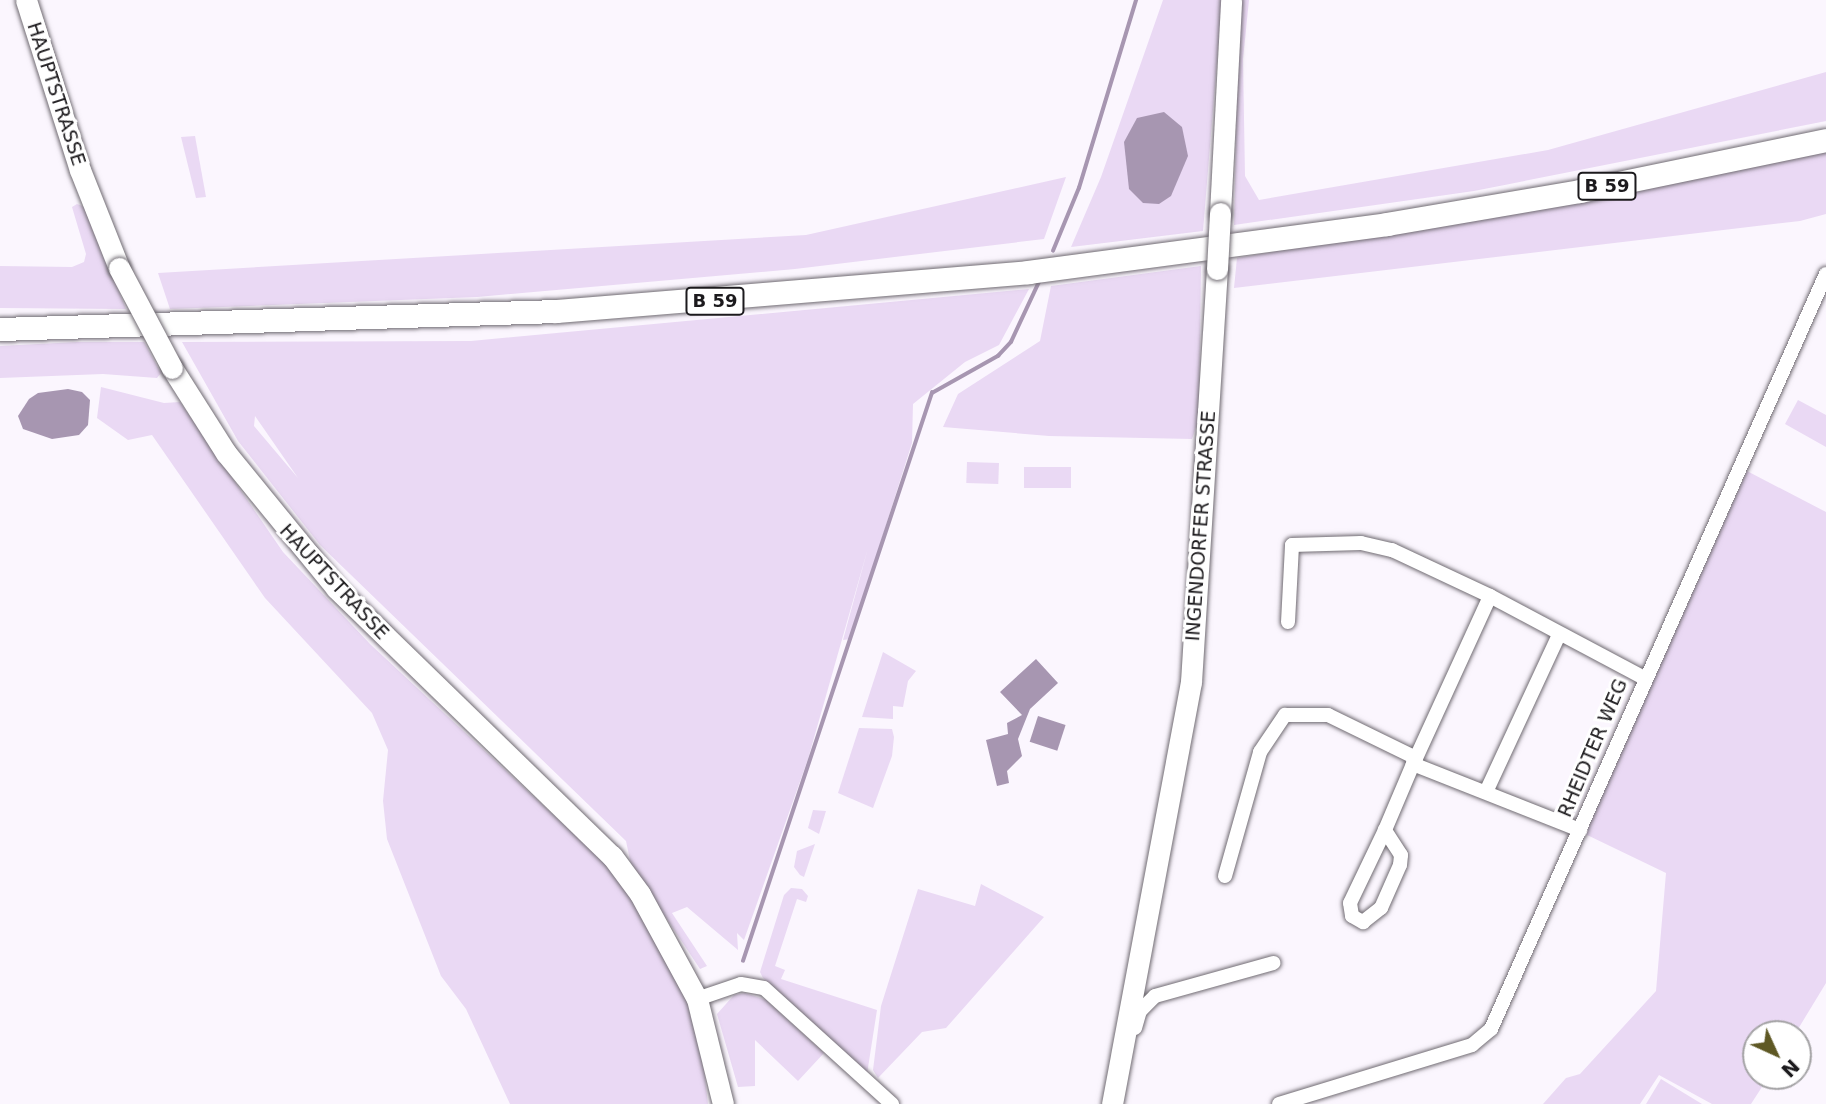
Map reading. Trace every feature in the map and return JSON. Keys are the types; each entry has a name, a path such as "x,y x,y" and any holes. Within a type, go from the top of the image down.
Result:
{"main road":[{"name":"B 59","path":"0,329 556,311 1028,272 1256,244 1503,204 1826,140"}],"street":[{"name":"HAUPTSTRASSE","path":"26,0 80,170 119,268 172,369 226,453 336,589 612,856 640,894 697,999 723,1104"},
{"name":"INGENDORFER STRASSE","path":"1112,1104 1119,1046 1191,682 1231,0"},
{"name":"RHEIDTER WEG","path":"1279,1104 1482,1040 1580,830 1644,678 1826,274"},
{"path":"1288,622 1292,545 1361,543 1392,550 1490,596 1644,678"},
{"path":"1385,830 1401,855 1400,865 1381,908 1363,922 1352,916 1350,904 1490,596"},
{"path":"1486,792 1559,635"},
{"path":"1225,876 1260,752 1285,715 1328,715 1415,761 1580,830"},
{"path":"1119,1046 1132,1043 1140,1012 1155,996 1273,963"},
{"path":"697,999 741,984 764,988 892,1104"}],"shaded area":[{"path":"1163,0 1222,0 1203,231 1071,247 1101,177"},
{"path":"1239,0 1249,0 1243,59 1245,176 1259,200 1548,150 1826,72 1826,121 1474,191 1234,225"},
{"path":"1164,112 1182,127 1188,156 1171,196 1159,204 1143,203 1129,189 1124,142 1137,118"},
{"path":"195,136 206,197 196,198 181,137"},
{"path":"1826,150 1826,214 1800,221 1234,288 1237,258 1556,203"},
{"path":"1066,177 1044,239 795,269 477,297 170,309 158,273 806,235"},
{"path":"77,204 85,207 126,309 0,308 0,266 72,267 84,262 86,254 72,207"},
{"path":"1201,266 1199,418 1192,439 1049,436 943,427 958,394 1040,341 1051,286"},
{"path":"1029,289 999,345 965,362 913,404 912,443 850,639 843,640 868,548 808,759 744,940 737,933 738,950 687,907 672,913 707,966 700,969 631,865 626,841 320,545 238,441 182,342 471,341","holes":["255,416 298,478 254,426"]},
{"path":"144,342 161,373 157,378 103,374 0,378 0,346"},
{"path":"101,387 164,403 180,402 283,552 370,644 606,864 640,908 672,965 700,1035 708,1104 510,1104 466,1009 441,976 387,839 383,801 388,750 372,713 265,598 152,435 128,440 97,418"},
{"path":"68,389 82,392 90,400 88,425 79,435 52,439 23,429 18,416 29,399 38,393"},
{"path":"1798,400 1826,415 1826,447 1785,424"},
{"path":"967,462 999,463 998,484 966,483"},
{"path":"1024,467 1071,467 1071,488 1024,488"},
{"path":"1747,471 1826,512 1826,983 1804,1020 1742,1020 1742,1090 1760,1090 1751,1104 1712,1104 1659,1075 1640,1104 1543,1104 1566,1078 1580,1074 1656,991 1666,873 1585,834"},
{"path":"883,652 916,671 908,681 903,707 893,706 893,719 862,717"},
{"path":"1036,659 1058,683 1030,709 1018,739 1022,756 1007,771 1009,783 997,786 986,740 1008,734 1007,723 1022,715 1000,692"},
{"path":"1038,716 1066,725 1057,751 1030,742"},
{"path":"859,728 892,729 894,737 892,756 873,808 838,793"},
{"path":"813,810 826,811 819,834 808,828"},
{"path":"815,844 804,877 794,867 797,851"},
{"path":"981,884 1044,917 946,1028 922,1032 878,1078 873,1070 881,1006 918,889 975,906"},
{"path":"791,888 802,889 808,896 806,902 797,899 775,966 785,970 781,979 877,1010 867,1074 763,978 760,972 784,895"},
{"path":"745,993 766,1000 824,1053 798,1081 755,1040 755,1086 738,1087 717,1014 734,995"},
{"path":"1661,1079 1702,1104 1646,1104"}],"waterway":[{"path":"1053,251 1079,188 1136,0"},
{"path":"743,961 932,393 998,356 1011,342 1039,282"}]}
